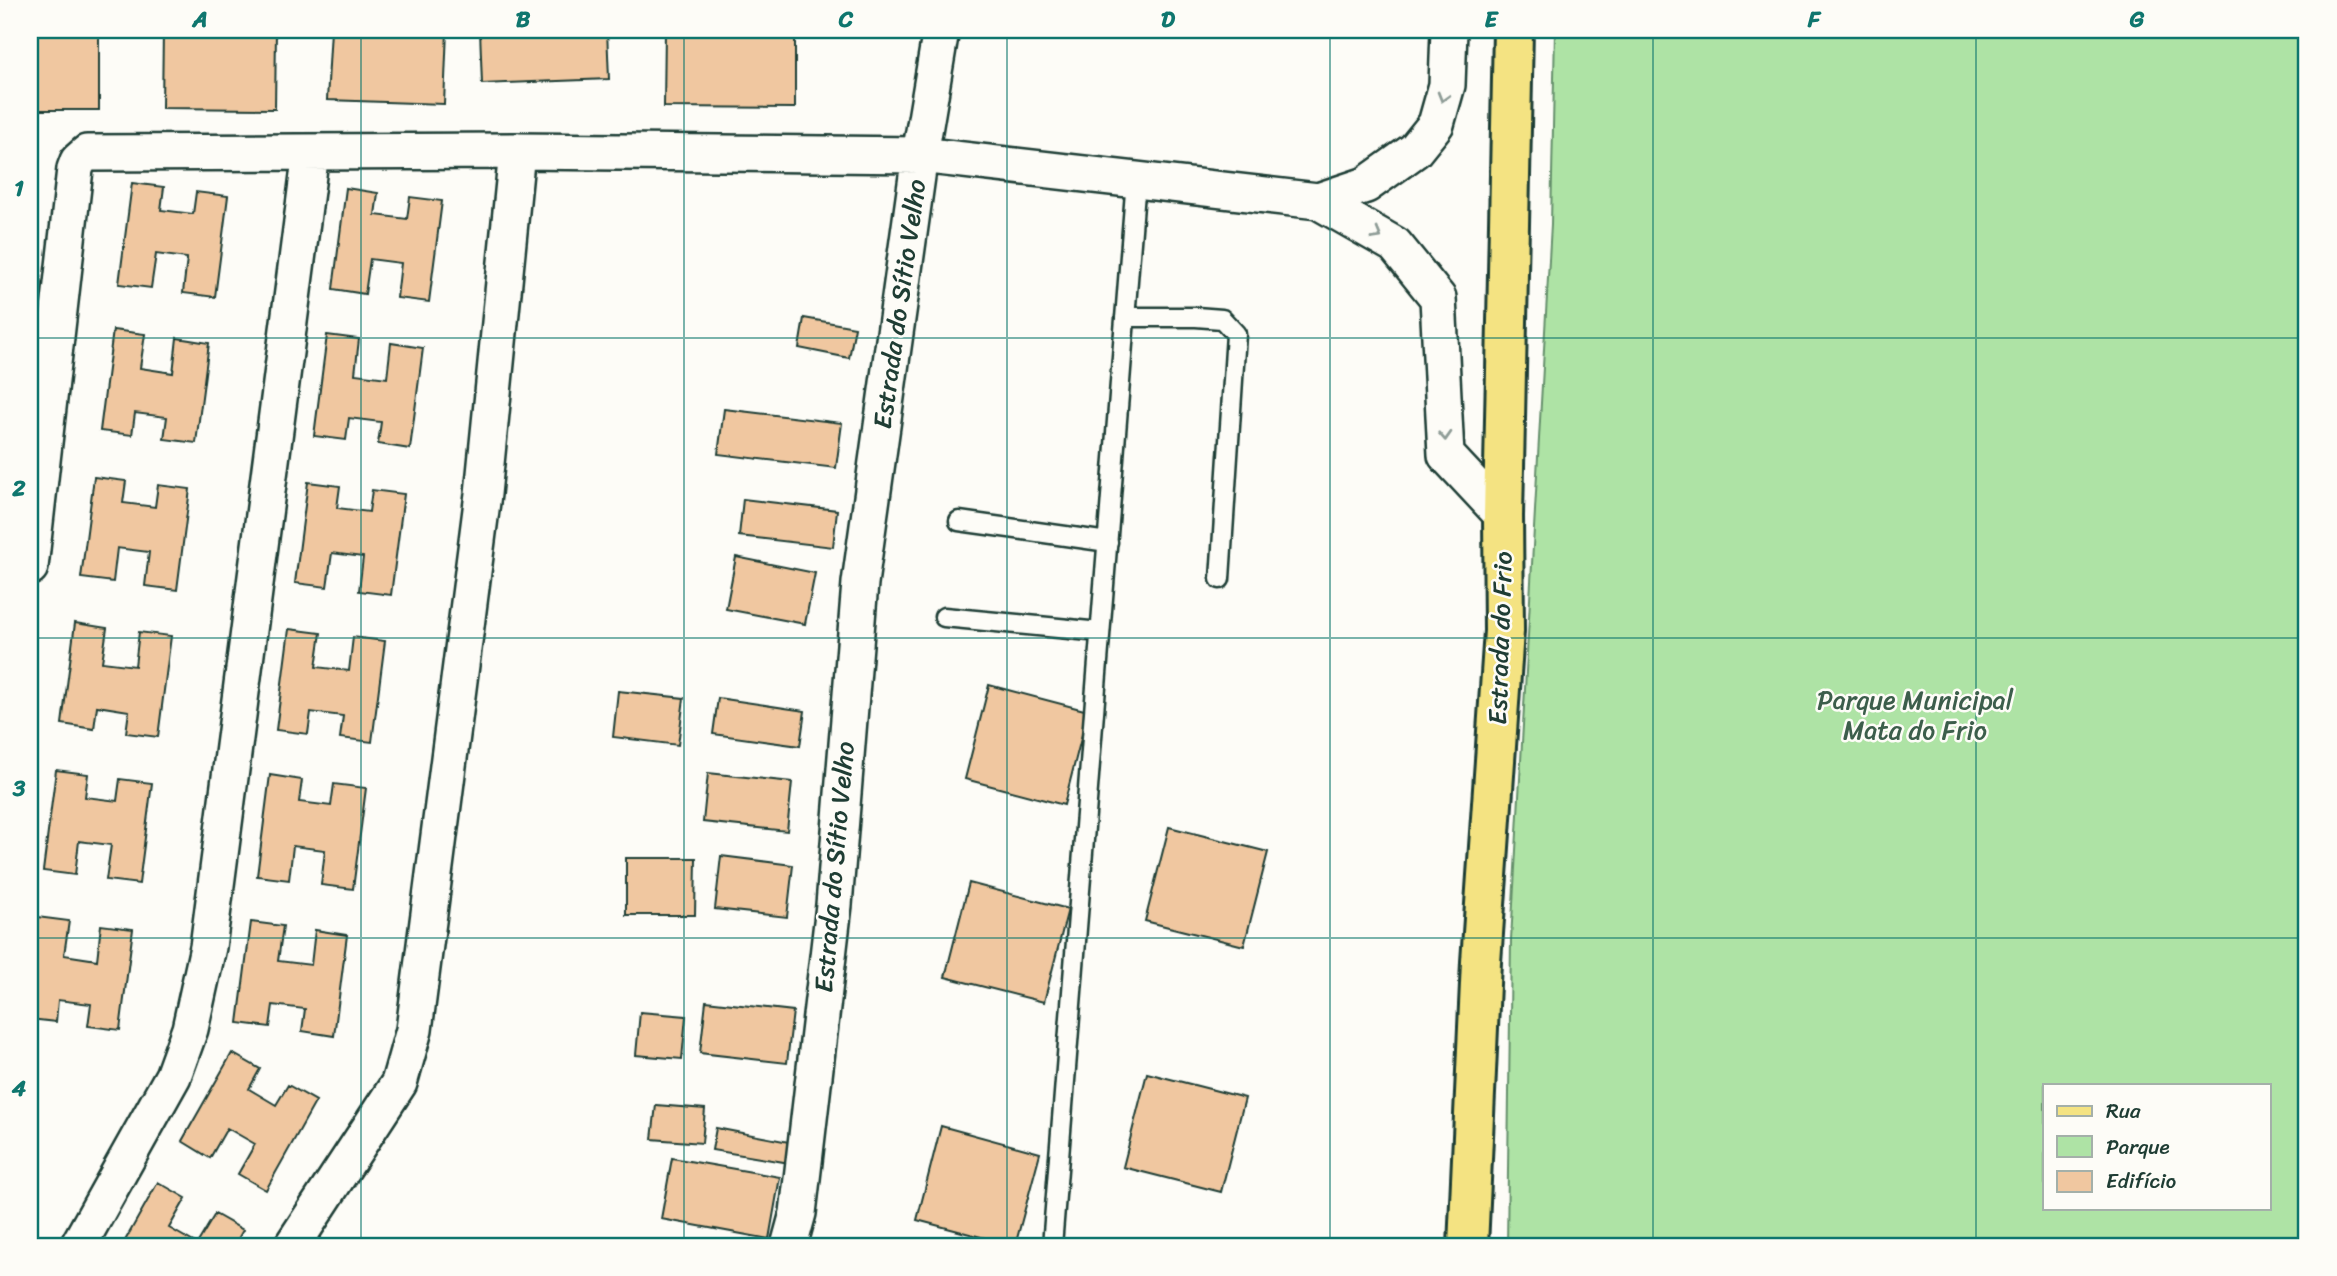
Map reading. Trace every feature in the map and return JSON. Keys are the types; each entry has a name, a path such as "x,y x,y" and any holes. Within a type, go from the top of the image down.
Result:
{"main road":[{"name":"Estrada do Frio","path":"1468,1246 1481,962 1504,631 1503,516 1513,30"}],"street":[{"path":"30,567 75,169 78,161 87,153 517,151 920,155 941,30"},
{"path":"1318,201 1366,185 1415,150 1436,124 1447,85 1449,30"},
{"path":"292,1246 398,1083 414,1030 483,494 517,151"},
{"path":"78,1246 173,1076 190,1029 206,959 311,152"},
{"name":"Estrada do Sítio Velho","path":"789,1246 798,1213 834,905 860,583 920,155 1318,201 1395,245 1438,298 1446,456 1503,516"}],"lane":[{"path":"1052,1246 1136,179"},
{"path":"1125,317 1222,319 1236,334 1220,579"},
{"path":"958,521 1108,542"},
{"path":"944,617 1101,632"}],"green space":[{"name":"Parque Municipal Mata do Frio","path":"1555,30 2307,30 2307,1246 1507,1246 1511,940 1551,224"}],"building":[{"path":"30,30 99,30 99,110 30,110"},
{"path":"163,30 276,30 275,109 162,108"},
{"path":"331,30 447,30 444,104 327,100"},
{"path":"480,30 607,30 609,79 482,84"},
{"path":"665,30 795,30 795,108 664,107"},
{"path":"132,183 164,187 161,210 193,214 196,192 228,196 215,297 183,293 187,258 156,254 151,288 119,284"},
{"path":"346,188 378,193 375,215 407,219 410,197 442,201 429,302 397,298 401,263 370,259 365,294 333,289"},
{"path":"804,318 855,327 849,358 799,348"},
{"path":"113,330 145,334 140,368 173,373 177,338 209,343 196,443 164,439 167,417 135,413 132,435 100,431"},
{"path":"327,335 359,339 355,374 387,378 391,343 423,348 410,449 378,444 381,422 349,418 346,440 314,436"},
{"path":"724,409 842,423 836,468 718,454"},
{"path":"94,477 126,481 123,503 155,507 158,485 190,489 177,590 145,586 149,552 117,548 113,582 81,578"},
{"path":"308,482 340,486 337,508 369,512 372,490 404,494 391,595 359,591 363,557 332,553 327,587 295,583"},
{"path":"743,499 837,510 833,547 739,536"},
{"path":"736,557 815,573 805,624 726,609"},
{"path":"75,623 107,628 102,662 135,666 139,632 171,636 158,737 126,733 129,711 97,706 94,729 62,724"},
{"path":"289,629 321,633 316,667 349,671 353,637 385,641 372,742 340,738 343,716 311,712 308,734 276,730"},
{"path":"989,685 1088,711 1064,805 965,779"},
{"path":"618,691 684,698 678,745 613,737"},
{"path":"718,698 805,711 800,746 713,734"},
{"path":"56,770 88,774 85,797 117,801 120,779 152,783 139,884 106,880 111,845 79,841 75,875 43,871"},
{"path":"708,773 792,782 787,831 703,822"},
{"path":"270,775 302,780 299,802 331,806 334,784 366,788 353,889 321,885 325,850 293,846 289,880 257,876"},
{"path":"1169,827 1268,852 1244,946 1145,921"},
{"path":"721,856 793,865 787,917 715,909"},
{"path":"626,858 696,858 695,915 626,915"},
{"path":"969,883 1068,909 1044,1002 945,977"},
{"path":"37,917 69,921 64,955 97,960 101,925 133,929 120,1030 88,1026 91,1004 58,1000 56,1022 30,1019 30,972"},
{"path":"251,922 283,926 278,961 311,965 315,930 347,935 334,1036 302,1031 305,1009 273,1005 270,1027 238,1023"},
{"path":"706,1001 793,1011 787,1063 700,1053"},
{"path":"640,1012 686,1016 682,1059 636,1055"},
{"path":"232,1053 260,1069 249,1089 276,1105 288,1085 316,1101 266,1190 238,1174 255,1144 227,1128 210,1158 182,1141"},
{"path":"1147,1073 1245,1098 1221,1192 1123,1167"},
{"path":"656,1105 705,1109 702,1143 652,1139"},
{"path":"941,1126 1040,1153 1015,1246 917,1220"},
{"path":"716,1128 794,1143 790,1163 712,1150"},
{"path":"672,1158 780,1177 769,1239 661,1219"},
{"path":"158,1182 186,1198 169,1228 197,1244 215,1214 243,1230 234,1246 122,1246"}]}
